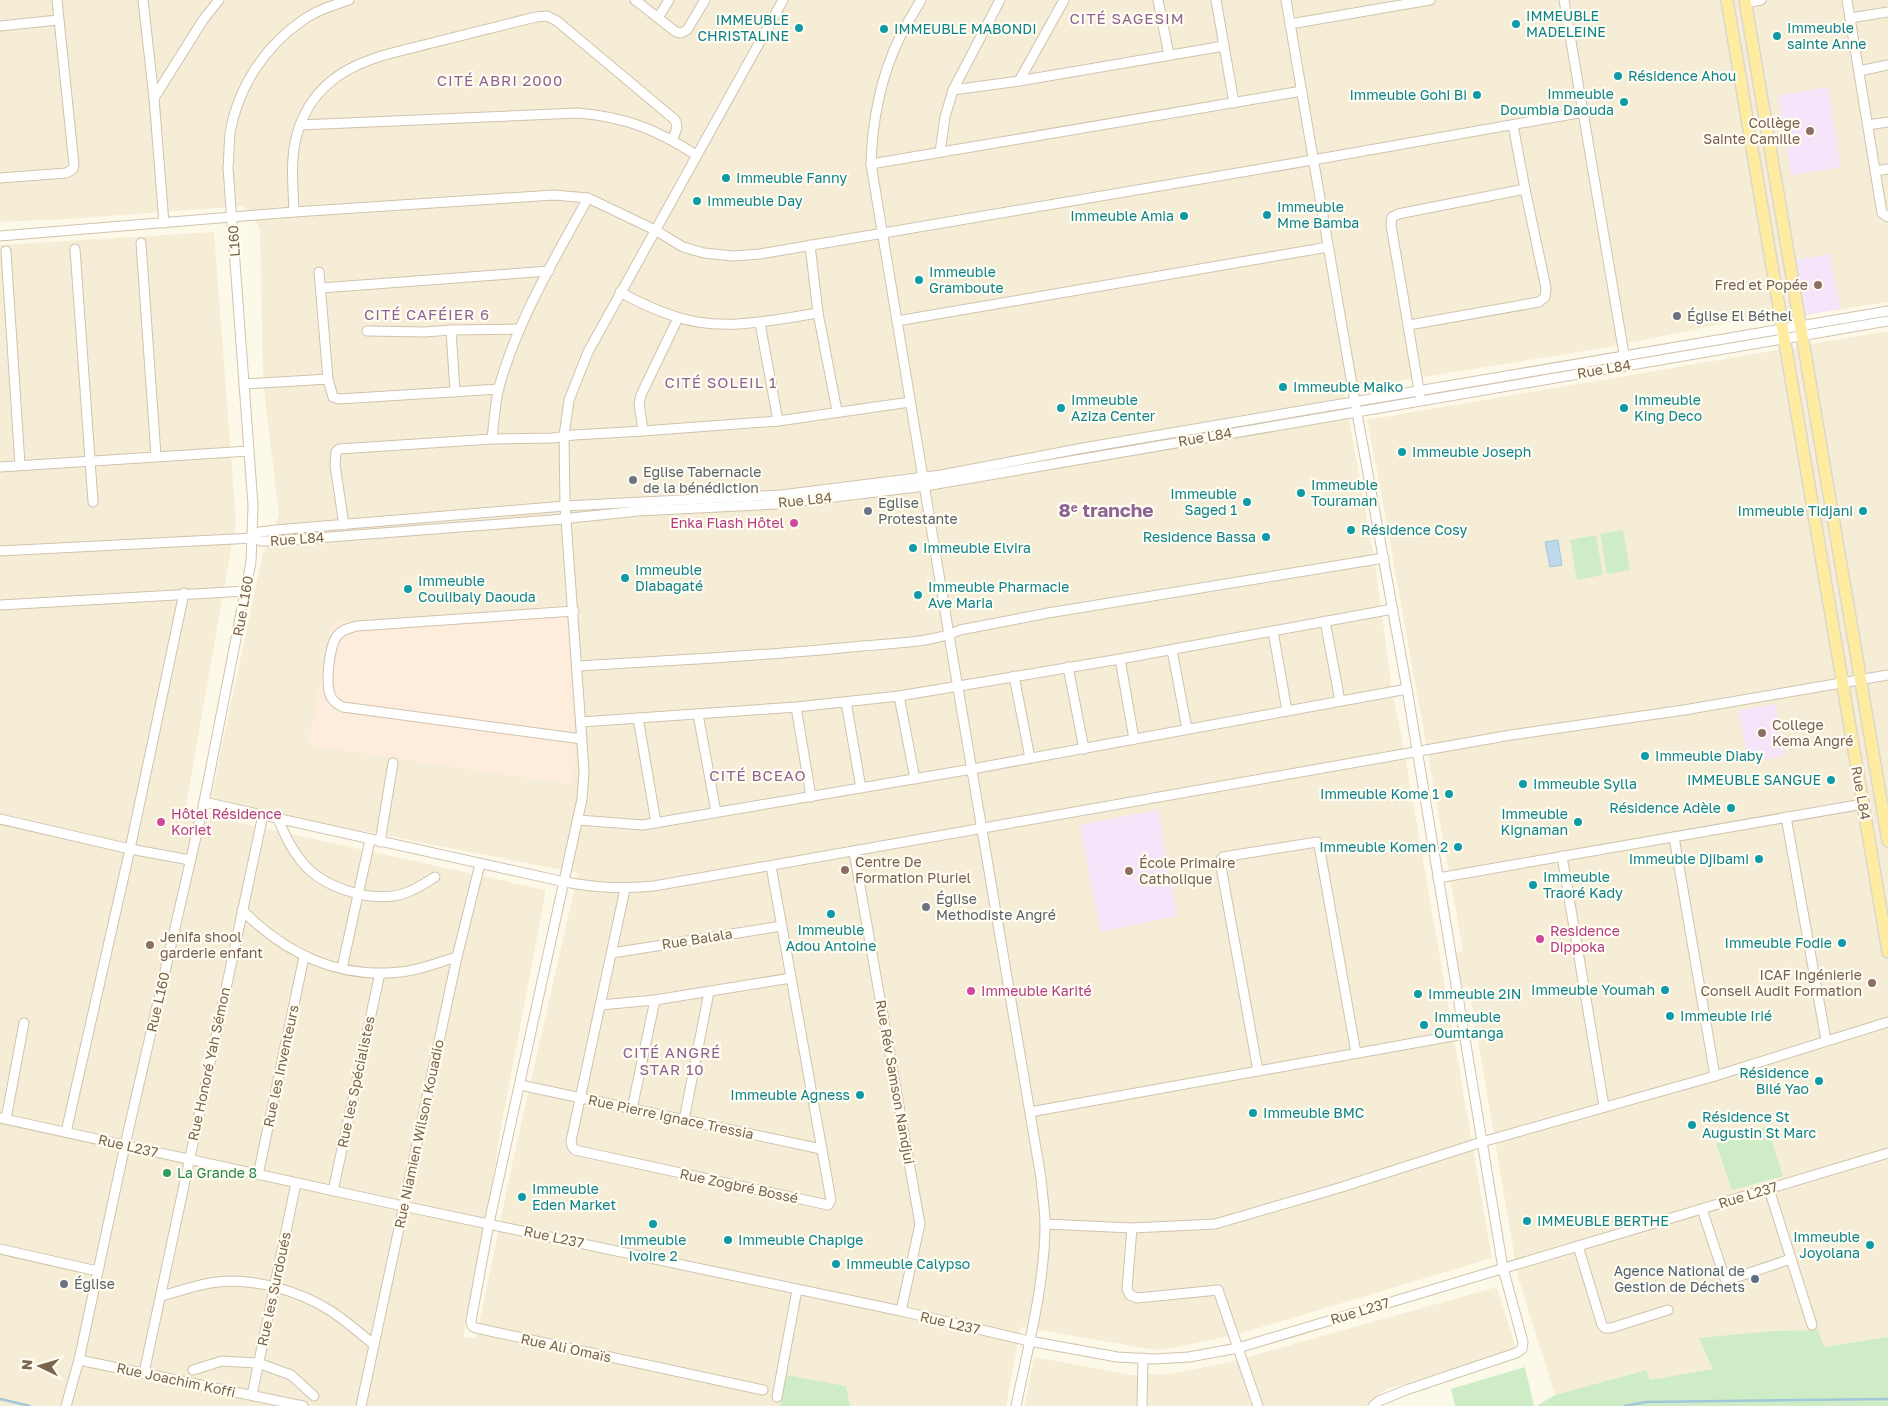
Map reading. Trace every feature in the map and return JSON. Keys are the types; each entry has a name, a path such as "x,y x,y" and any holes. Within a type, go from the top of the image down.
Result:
{"main road":[{"name":"Rue L84","path":"1728,0 1888,952"},
{"name":"Rue L84","path":"1745,2 1888,841"}],"street":[{"path":"0,178 66,173 73,169 57,0"},
{"path":"143,0 154,98 164,223"},
{"path":"154,98 203,20 219,0"},
{"name":"L160","path":"252,538 253,505 228,168 230,133 237,106 253,72 274,43 304,19 326,8 349,0"},
{"path":"635,0 676,32 684,32 705,0"},
{"path":"658,18 669,0"},
{"path":"489,1224 582,798 584,772 565,506 564,436 566,408 588,352 783,0"},
{"path":"921,0 899,39 886,72 872,142 871,164 948,635 1041,1178 1046,1224 1036,1307 1016,1406"},
{"path":"940,152 945,117 953,90 1000,0"},
{"path":"1019,81 1064,0"},
{"path":"1158,0 1169,55"},
{"path":"1216,0 1234,103"},
{"path":"1286,0 1418,752 1503,1268 1523,1342 1522,1349 1516,1353 1406,1390 1379,1401 1374,1406"},
{"path":"1290,24 1430,0"},
{"path":"1564,0 1626,365"},
{"path":"1745,2 1761,0"},
{"path":"1847,0 1882,213 1888,217"},
{"path":"1850,18 1888,12"},
{"path":"294,212 294,149 300,125 315,98 327,84 341,73 359,63 536,17 547,16 557,21 674,119 677,122 677,127 672,140"},
{"path":"0,26 58,20"},
{"path":"953,90 1019,81 1224,46"},
{"path":"1859,71 1888,65"},
{"path":"871,164 1302,91"},
{"path":"300,125 564,112 615,118 649,129 672,140 696,155"},
{"path":"0,236 294,212 554,195 588,198 655,230 683,247 704,253 733,256 810,245 1313,160 1584,112"},
{"path":"1868,125 1888,122"},
{"path":"1409,325 1539,302 1545,297 1546,288 1525,189 1514,125"},
{"path":"1876,171 1888,169"},
{"path":"1421,400 1391,225 1392,217 1398,214 1525,189"},
{"path":"492,439 499,389 520,329 588,198"},
{"path":"141,242 156,456"},
{"path":"810,245 818,312 837,411"},
{"path":"897,321 1328,247"},
{"path":"75,248 93,502"},
{"path":"6,251 20,465"},
{"path":"321,288 549,271"},
{"path":"319,272 328,379 333,397 339,399 499,389"},
{"path":"620,292 678,318 725,324 760,323 818,312"},
{"name":"Rue L84","path":"1356,406 1421,400 1626,365 1800,331 1888,311"},
{"path":"643,432 639,403 640,395 678,318"},
{"name":"Rue L84","path":"1800,331 1888,321"},
{"path":"760,323 778,421"},
{"path":"366,330 425,332 520,329"},
{"path":"451,330 455,392"},
{"name":"Rue L84","path":"252,538 261,541 277,540 638,511 777,504 924,481 1356,406 1419,391 1624,355 1785,334"},
{"path":"244,384 328,379"},
{"path":"344,525 335,465 338,449 643,432 778,421 910,402"},
{"path":"0,467 249,451"},
{"name":"Rue L84","path":"252,538 260,532 565,506 781,495 924,481"},
{"path":"0,551 252,538"},
{"name":"Rue L160","path":"66,1406 79,1360 124,1145 204,802 246,590 252,538"},
{"path":"577,666 776,654 891,644 948,635 960,630 1048,613 1384,558"},
{"path":"0,605 246,590"},
{"path":"66,1132 130,848 184,593"},
{"path":"581,722 796,707 899,696 1172,650 1393,609"},
{"path":"574,611 358,626 345,629 336,636 332,651 328,687 335,702 343,707 582,739"},
{"path":"1325,621 1340,701"},
{"path":"1273,631 1287,711"},
{"path":"1172,650 1187,729"},
{"path":"1120,659 1134,739"},
{"path":"1068,667 1084,749"},
{"path":"1014,676 1030,758"},
{"path":"204,802 565,882 625,889 654,886 854,852 1511,736 1684,710 1888,676"},
{"path":"578,820 643,825 656,823 1084,749 1407,688"},
{"path":"899,696 915,779"},
{"path":"846,702 861,788"},
{"path":"796,707 811,797"},
{"path":"698,714 716,812"},
{"path":"638,718 656,823"},
{"path":"380,842 393,763"},
{"path":"1438,878 1863,804"},
{"name":"Rue Honoré Yah Sémon","path":"144,1373 262,815"},
{"path":"1786,817 1826,1040"},
{"path":"0,819 190,860"},
{"path":"278,819 290,845 310,870 326,881 357,894 372,896 408,892 435,877"},
{"path":"1674,837 1715,1076"},
{"path":"342,968 370,840"},
{"path":"1258,1071 1220,861 1223,857 1317,842 1320,845 1356,1053"},
{"name":"Rue Rév Samson Nandjui","path":"854,852 920,1224 901,1312"},
{"path":"1562,856 1604,1106"},
{"name":"Rue Niamien Wilson Kouadio","path":"361,1406 457,957 480,864"},
{"name":"Rue Zogbré Bossé","path":"625,889 571,1141 572,1146 575,1150 828,1205 831,1200 771,866"},
{"path":"242,910 260,928 304,957 342,968 364,972 401,972 457,957"},
{"name":"Rue Balala","path":"612,953 782,926"},
{"name":"Rue les Inventeurs","path":"258,1175 304,957"},
{"name":"Rue les Spécialistes","path":"332,1191 380,972"},
{"path":"600,1005 655,1000 791,978"},
{"path":"684,1120 710,992"},
{"path":"632,1109 655,1000"},
{"path":"1046,1224 1132,1228 1215,1224 1342,1188 1482,1142 1715,1076 1888,1022"},
{"path":"3,1119 24,1023"},
{"path":"1030,1112 1464,1034"},
{"name":"Rue Pierre Ignace Tressia","path":"520,1084 821,1149"},
{"name":"Rue L237","path":"3,1119 1029,1341 1117,1357 1143,1358 1189,1357 1238,1348 1888,1153"},
{"name":"Rue les Surdoués","path":"252,1395 296,1183"},
{"path":"1769,1189 1812,1326"},
{"path":"1702,1209 1725,1278 1728,1280 1791,1259"},
{"name":"Rue Ali Omaïs","path":"489,1224 471,1321 472,1326 763,1390"},
{"path":"1132,1228 1127,1289 1130,1295 1137,1298 1218,1290 1258,1406"},
{"path":"1578,1246 1602,1325 1605,1328 1611,1328 1668,1310"},
{"path":"0,1249 97,1271"},
{"path":"161,1296 209,1283 252,1283 274,1287 311,1301 330,1311 374,1345"},
{"path":"777,1397 798,1290"},
{"path":"1142,1406 1143,1358"},
{"name":"Rue Joachim Koffi","path":"79,1360 303,1406"},
{"path":"193,1370 222,1362 258,1363 291,1375 314,1396"}],"shaded area":[{"path":"0,0 1888,0 1888,302 1805,315 1780,312 1615,346 1344,390 1376,569 1392,691 1403,744 1492,1258 1239,1334 1172,1348 1156,1350 1021,1327 1006,1406 850,1406 846,1386 787,1375 780,1406 0,1406 0,245 214,232 236,521 185,811 546,890 500,1133 486,1226 463,1337 476,1339 513,1160 578,873 291,817 211,798 262,557 279,515 263,382 260,228 244,206 0,222"},
{"name":"Collège Sainte Camille","path":"1828,87 1841,167 1791,175 1778,95"},
{"name":"Fred et Popée","path":"1830,254 1841,309 1805,315 1796,260"},
{"path":"1888,331 1888,1337 1823,1347 1700,1338 1714,1369 1650,1380 1646,1370 1555,1395 1518,1277 1469,987 1462,987 1456,952 1463,951 1367,420"},
{"path":"566,605 575,735 574,785 308,745 332,623"},
{"name":"College Kema Angré","path":"1776,704 1784,756 1748,762 1739,710"},
{"name":"École Primaire Catholique","path":"1158,810 1177,916 1100,932 1080,825"},
{"path":"1497,1287 1516,1349 1384,1390 1367,1406 1025,1406 1034,1357 1131,1375 1170,1374 1234,1361"}],"green space":[{"path":"1623,530 1630,570 1607,574 1600,534"},
{"path":"1596,535 1603,575 1577,580 1570,540"},
{"path":"1767,1126 1783,1176 1732,1190 1716,1144"},
{"path":"1818,1330 1824,1347 1888,1337 1888,1406 1536,1406 1555,1395 1646,1370 1650,1380 1713,1369 1699,1338 1773,1331"},
{"path":"1525,1367 1534,1406 1455,1406 1451,1389"},
{"path":"787,1375 846,1386 850,1406 780,1406"}],"water":[{"path":"1558,540 1562,565 1550,567 1545,542"}],"waterway":[{"path":"0,1399 30,1406"},
{"path":"1625,1406 1646,1402 1888,1399"}],"place":[{"name":"IMMEUBLE MADELEINE","path":"1516,24"},
{"name":"IMMEUBLE CHRISTALINE","path":"799,28"},
{"name":"IMMEUBLE MABONDI","path":"884,29"},
{"name":"Immeuble sainte Anne","path":"1777,36"},
{"name":"Résidence Ahou","path":"1618,76"},
{"name":"Immeuble Gohi Bi","path":"1477,95"},
{"name":"Immeuble Doumbia Daouda","path":"1624,102"},
{"name":"Collège Sainte Camille","path":"1810,131"},
{"name":"Immeuble Fanny","path":"726,178"},
{"name":"Immeuble Day","path":"697,201"},
{"name":"Immeuble Mme Bamba","path":"1267,215"},
{"name":"Immeuble Amia","path":"1184,216"},
{"name":"Immeuble Gramboute","path":"919,280"},
{"name":"Fred et Popée","path":"1818,285"},
{"name":"Église El Béthel","path":"1677,316"},
{"name":"Immeuble Maiko","path":"1283,387"},
{"name":"Immeuble Aziza Center","path":"1061,408"},
{"name":"Immeuble King Deco","path":"1624,408"},
{"name":"Immeuble Joseph","path":"1402,452"},
{"name":"Eglise Tabernacle de la bénédiction","path":"633,480"},
{"name":"Immeuble Touraman","path":"1301,493"},
{"name":"Immeuble Saged 1","path":"1247,502"},
{"name":"Eglise Protestante","path":"868,511"},
{"name":"Immeuble Tidjani","path":"1863,511"},
{"name":"Enka Flash Hôtel","path":"794,523"},
{"name":"Résidence Cosy","path":"1351,530"},
{"name":"Residence Bassa","path":"1266,537"},
{"name":"Immeuble Elvira","path":"913,548"},
{"name":"Immeuble Diabagaté","path":"625,578"},
{"name":"Immeuble Coulibaly Daouda","path":"408,589"},
{"name":"Immeuble Pharmacie Ave Maria","path":"918,595"},
{"name":"College Kema Angré","path":"1762,733"},
{"name":"Immeuble Diaby","path":"1645,756"},
{"name":"IMMEUBLE SANGUE","path":"1831,780"},
{"name":"Immeuble Sylla","path":"1523,784"},
{"name":"Immeuble Kome 1","path":"1449,794"},
{"name":"Résidence Adèle","path":"1731,808"},
{"name":"Hôtel Résidence Koriet","path":"161,822"},
{"name":"Immeuble Kignaman","path":"1578,822"},
{"name":"Immeuble Komen 2","path":"1458,847"},
{"name":"Immeuble Djibami","path":"1759,859"},
{"name":"Centre De Formation Pluriel","path":"845,870"},
{"name":"École Primaire Catholique","path":"1129,871"},
{"name":"Immeuble Traoré Kady","path":"1533,885"},
{"name":"Église Methodiste Angré","path":"926,907"},
{"name":"Immeuble Adou Antoine","path":"831,914"},
{"name":"Residence Dippoka","path":"1540,939"},
{"name":"Immeuble Fodie","path":"1842,943"},
{"name":"Jenifa shool garderie enfant","path":"150,945"},
{"name":"ICAF Ingénierie Conseil Audit Formation","path":"1872,983"},
{"name":"Immeuble Youmah","path":"1665,990"},
{"name":"Immeuble Karité","path":"971,991"},
{"name":"Immeuble 2IN","path":"1418,994"},
{"name":"Immeuble Irié","path":"1670,1016"},
{"name":"Immeuble Oumtanga","path":"1424,1025"},
{"name":"Résidence Bilé Yao","path":"1819,1081"},
{"name":"Immeuble Agness","path":"860,1095"},
{"name":"Immeuble BMC","path":"1253,1113"},
{"name":"Résidence St Augustin St Marc","path":"1692,1125"},
{"name":"La Grande 8","path":"167,1173"},
{"name":"Immeuble Eden Market","path":"522,1197"},
{"name":"IMMEUBLE BERTHE","path":"1527,1221"},
{"name":"Immeuble Ivoire 2","path":"653,1224"},
{"name":"Immeuble Chapige","path":"728,1240"},
{"name":"Immeuble Joyolana","path":"1870,1245"},
{"name":"Immeuble Calypso","path":"836,1264"},
{"name":"Agence National de Gestion de Déchets","path":"1755,1279"},
{"name":"Église","path":"64,1284"}],"district":[{"name":"CITÉ SAGESIM","path":"1127,19"},
{"name":"CITÉ ABRI 2000","path":"500,81"},
{"name":"CITÉ CAFÉIER 6","path":"427,315"},
{"name":"CITÉ SOLEIL 1","path":"721,383"},
{"name":"8ᵉ tranche","path":"1106,510"},
{"name":"CITÉ BCEAO","path":"758,776"},
{"name":"CITÉ ANGRÉ STAR 10","path":"672,1062"}]}
